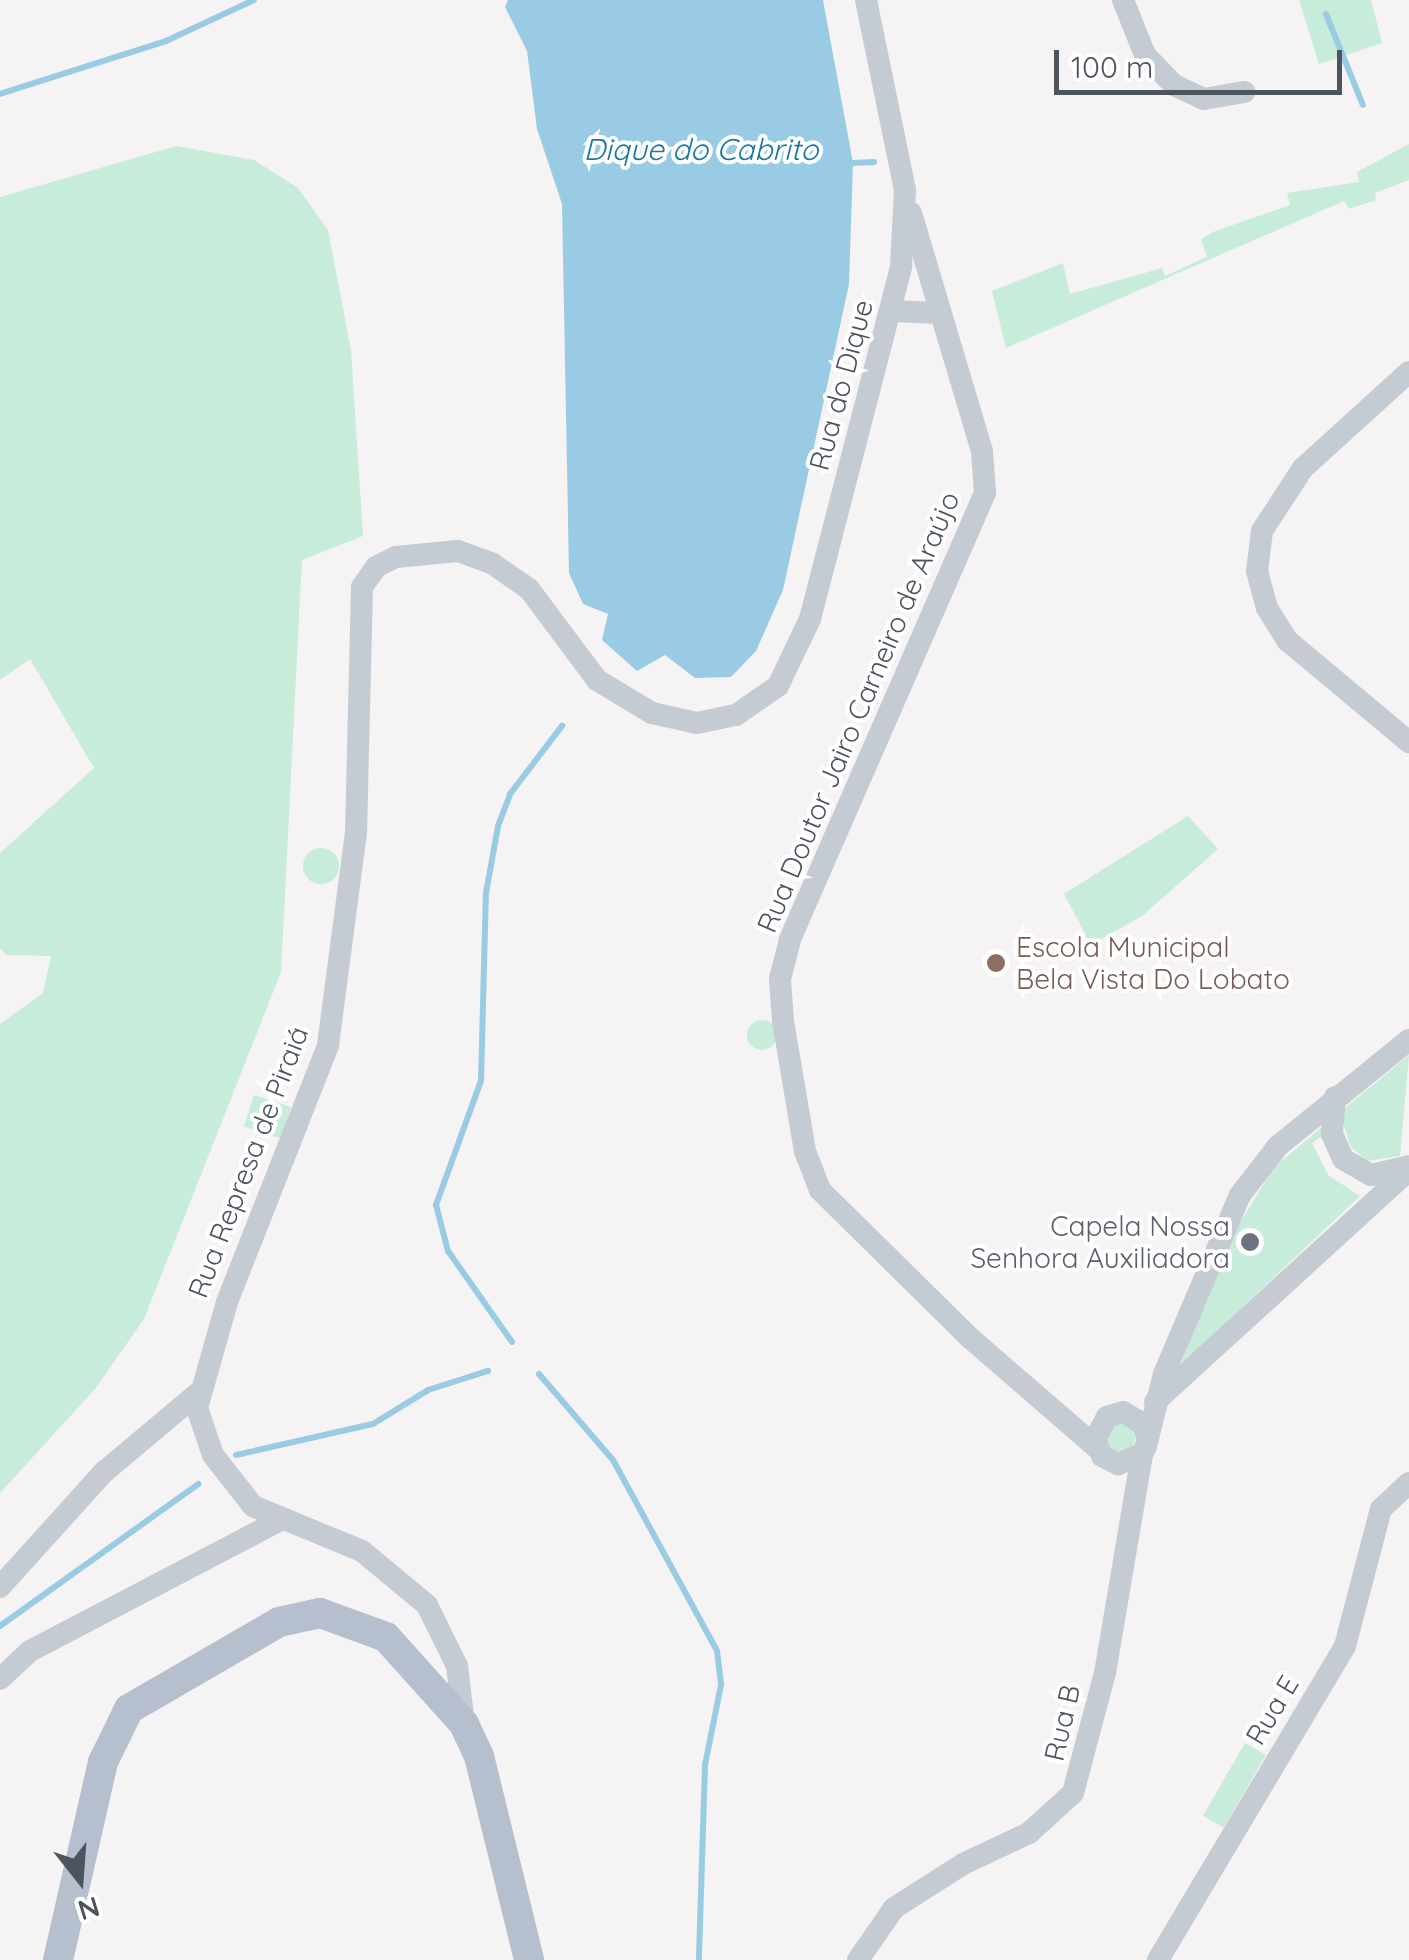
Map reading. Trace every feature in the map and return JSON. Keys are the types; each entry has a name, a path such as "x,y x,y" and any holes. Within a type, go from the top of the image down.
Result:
{"main road":[{"path":"58,1960 110,1740 128,1710 152,1692 279,1622 320,1613 386,1637 464,1724 529,1960"}],"street":[{"name":"Rua do Dique","path":"698,723 736,715 768,697 799,649 892,311 904,190 866,0"},
{"path":"1123,0 1144,55 1185,94 1219,99 1244,92"},
{"name":"Rua Doutor Jairo Carneiro de Araújo","path":"904,190 982,452 985,493 790,940 780,1004 805,1150 820,1190 1100,1452"},
{"path":"892,311 938,313"},
{"path":"1409,372 1294,480 1262,531 1257,572 1267,608 1288,641 1409,742"},
{"name":"Rua Represa de Piraiá","path":"0,1587 104,1472 198,1392 328,1045 356,833 359,604 368,576 396,557 425,550 492,564 546,606 597,680 652,712 698,723"},
{"path":"1155,1402 1240,1196 1272,1151 1409,1040"},
{"path":"1335,1097 1332,1134 1343,1159 1371,1174 1409,1168"},
{"path":"1129,1510 1100,1452 1100,1423 1155,1402 1409,1168"},
{"path":"198,1392 199,1420 213,1455 246,1498 278,1521 362,1551 427,1605 458,1666 464,1724"},
{"name":"Rua B","path":"858,1960 894,1908 954,1869 1029,1833 1072,1793 1105,1673 1129,1510 1155,1402"},
{"path":"1048,1406 1078,1415 1119,1413 1143,1424 1145,1446 1118,1464 1100,1452"},
{"name":"Rua E","path":"1158,1960 1345,1646 1381,1509 1409,1483"},
{"path":"0,1678 30,1651 278,1521"}],"green space":[{"path":"1299,0 1371,0 1382,43 1319,64"},
{"path":"1409,144 1409,180 1375,193 1376,200 1349,209 1344,201 1006,348 992,291 1063,263 1070,294 1162,268 1165,276 1207,257 1201,239 1213,232 1290,205 1287,193 1359,182 1357,172"},
{"path":"176,146 254,160 298,188 328,230 351,350 363,536 302,560 281,972 144,1319 95,1389 0,1493 0,1024 43,993 51,956 6,955 0,948 0,853 94,768 30,659 0,680 0,197"},
{"path":"1188,816 1218,849 1142,916 1091,945 1064,894"},
{"path":"321,848 334,853 339,866 334,879 321,884 308,879 303,866 308,853"},
{"path":"762,1020 773,1024 777,1035 773,1046 762,1050 751,1046 747,1035 751,1024"},
{"path":"1409,1055 1400,1156 1367,1161 1351,1147 1343,1123 1312,1143 1328,1175 1360,1196 1180,1366 1224,1249 1274,1167"},
{"path":"254,1095 291,1107 281,1138 244,1126"},
{"path":"1121,1424 1131,1428 1135,1438 1131,1448 1121,1452 1111,1448 1107,1438 1111,1428"},
{"path":"1245,1743 1266,1755 1224,1828 1203,1816"}],"water":[{"name":"Dique do Cabrito","path":"508,0 823,0 853,163 849,284 783,590 756,651 731,677 695,678 665,655 637,671 602,640 608,614 583,604 569,573 562,204 537,129 527,51 505,7"}],"waterway":[{"path":"0,94 166,41 254,0"},
{"path":"1326,14 1363,105"},
{"path":"853,163 874,162"},
{"path":"512,1342 448,1251 436,1205 481,1081 486,893 498,826 510,794 562,726"},
{"path":"236,1455 373,1424 428,1390 488,1371"},
{"path":"539,1374 613,1460 717,1651 721,1685 705,1765 699,1960"},
{"path":"0,1626 198,1484"}],"place":[{"name":"Escola Municipal Bela Vista Do Lobato","path":"996,963"},
{"name":"Capela Nossa Senhora Auxiliadora","path":"1250,1242"}]}
